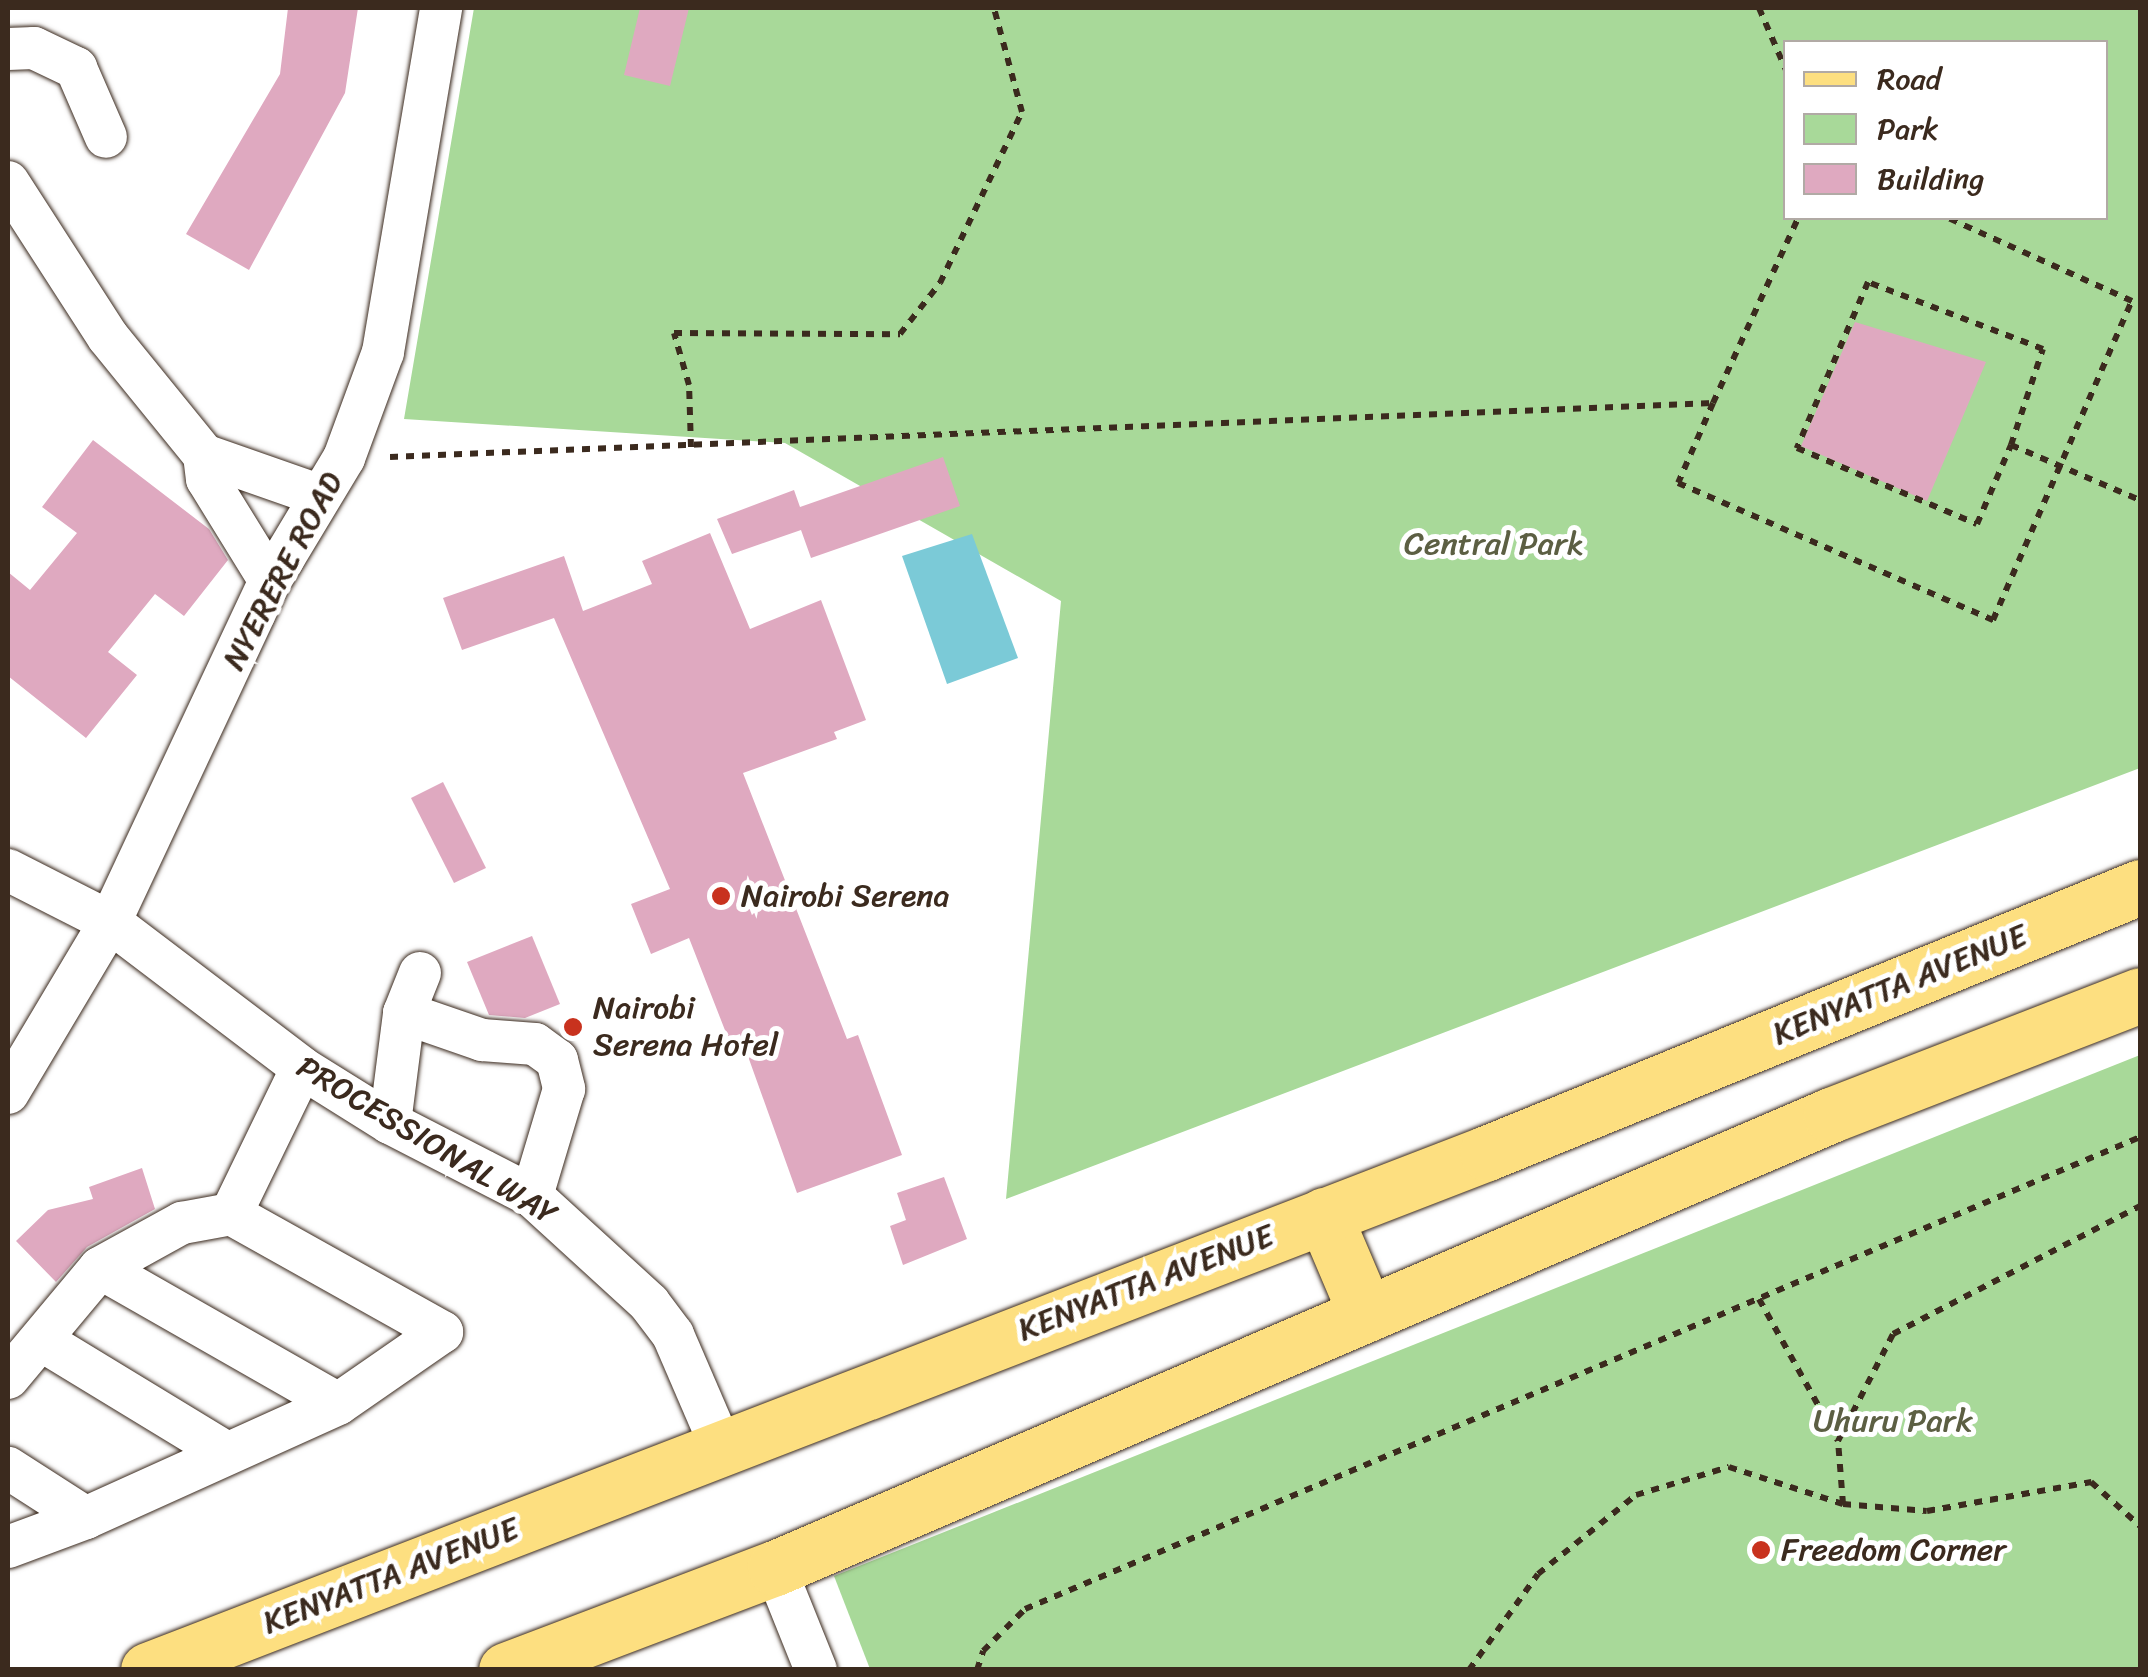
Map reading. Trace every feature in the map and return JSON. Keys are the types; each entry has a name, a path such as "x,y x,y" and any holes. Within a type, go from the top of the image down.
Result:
{"main road":[{"name":"KENYATTA AVENUE","path":"148,1670 1324,1216 2140,887"},
{"path":"506,1670 775,1568 1831,1115 2140,995"},
{"path":"1324,1216 1366,1314"}],"street":[{"name":"NYERERE ROAD","path":"8,1092 110,922 270,581 318,494 344,458 383,352 442,8"},
{"path":"8,49 34,48 76,68 102,114 106,137"},
{"path":"8,182 108,337 204,455 318,494"},
{"path":"204,455 207,479 270,581"},
{"name":"PROCESSIONAL WAY","path":"8,870 110,922 302,1068 390,1124 532,1196 598,1250 673,1334 722,1449"},
{"path":"390,1124 404,1012 420,973"},
{"path":"404,1012 482,1040 535,1044 557,1060 564,1089 532,1196"},
{"path":"231,1214 302,1068"},
{"path":"8,1378 100,1268 182,1223 231,1214 442,1332 338,1404 86,1518 8,1547"},
{"path":"100,1268 338,1404"},
{"path":"42,1340 226,1452"},
{"path":"8,1468 86,1518"},
{"path":"775,1568 816,1670"}],"path":[{"path":"691,447 689,385 674,333 900,334 940,284 1022,112 994,8"},
{"path":"1760,8 1783,63"},
{"path":"1797,220 1678,484 1992,620 2132,301 1952,220"},
{"path":"1868,282 2042,349 2011,445 1977,524 1797,448 1868,282"},
{"path":"344,458 1713,403"},
{"path":"2011,445 2140,500"},
{"path":"977,1670 983,1651 1025,1609 2140,1137"},
{"path":"1838,1441 1893,1334 2140,1206"},
{"path":"1759,1299 1838,1441 1843,1504"},
{"path":"1469,1670 1538,1574 1636,1495 1729,1467 1843,1504 1927,1511 2091,1482 2140,1526"}],"green space":[{"name":"Central Park","path":"474,8 2140,8 2140,768 1006,1199 1061,601 785,443 404,419"},
{"name":"Uhuru Park","path":"2140,1055 2140,1669 870,1669 834,1576"}],"water":[{"path":"972,534 1018,658 947,684 902,556"}],"building":[{"path":"288,8 358,8 345,93 249,270 186,234 280,74"},
{"path":"640,8 689,8 670,86 624,75"},
{"path":"1855,322 1986,362 1927,501 1801,446"},
{"path":"93,440 209,529 228,560 184,616 155,594 108,652 137,675 86,738 8,676 8,572 30,590 77,533 42,507"},
{"path":"943,457 960,506 811,558 801,530 732,554 717,519 794,490 800,507"},
{"path":"710,533 750,629 821,600 866,720 834,732 837,739 743,773 847,1039 858,1035 902,1155 797,1193 740,1034 728,1038 689,938 651,954 631,904 670,889 554,618 462,650 443,598 564,556 583,611 652,584 642,561"},
{"path":"443,782 486,868 454,883 411,798"},
{"path":"532,936 560,1004 525,1018 489,1015 467,962"},
{"path":"142,1168 155,1209 87,1247 56,1282 16,1241 48,1210 93,1199 89,1187"},
{"path":"944,1177 967,1239 903,1265 890,1226 906,1220 897,1193"}],"place":[{"name":"Nairobi Serena","path":"721,896"},
{"name":"Nairobi Serena Hotel","path":"573,1027"},
{"name":"Freedom Corner","path":"1761,1550"}]}
